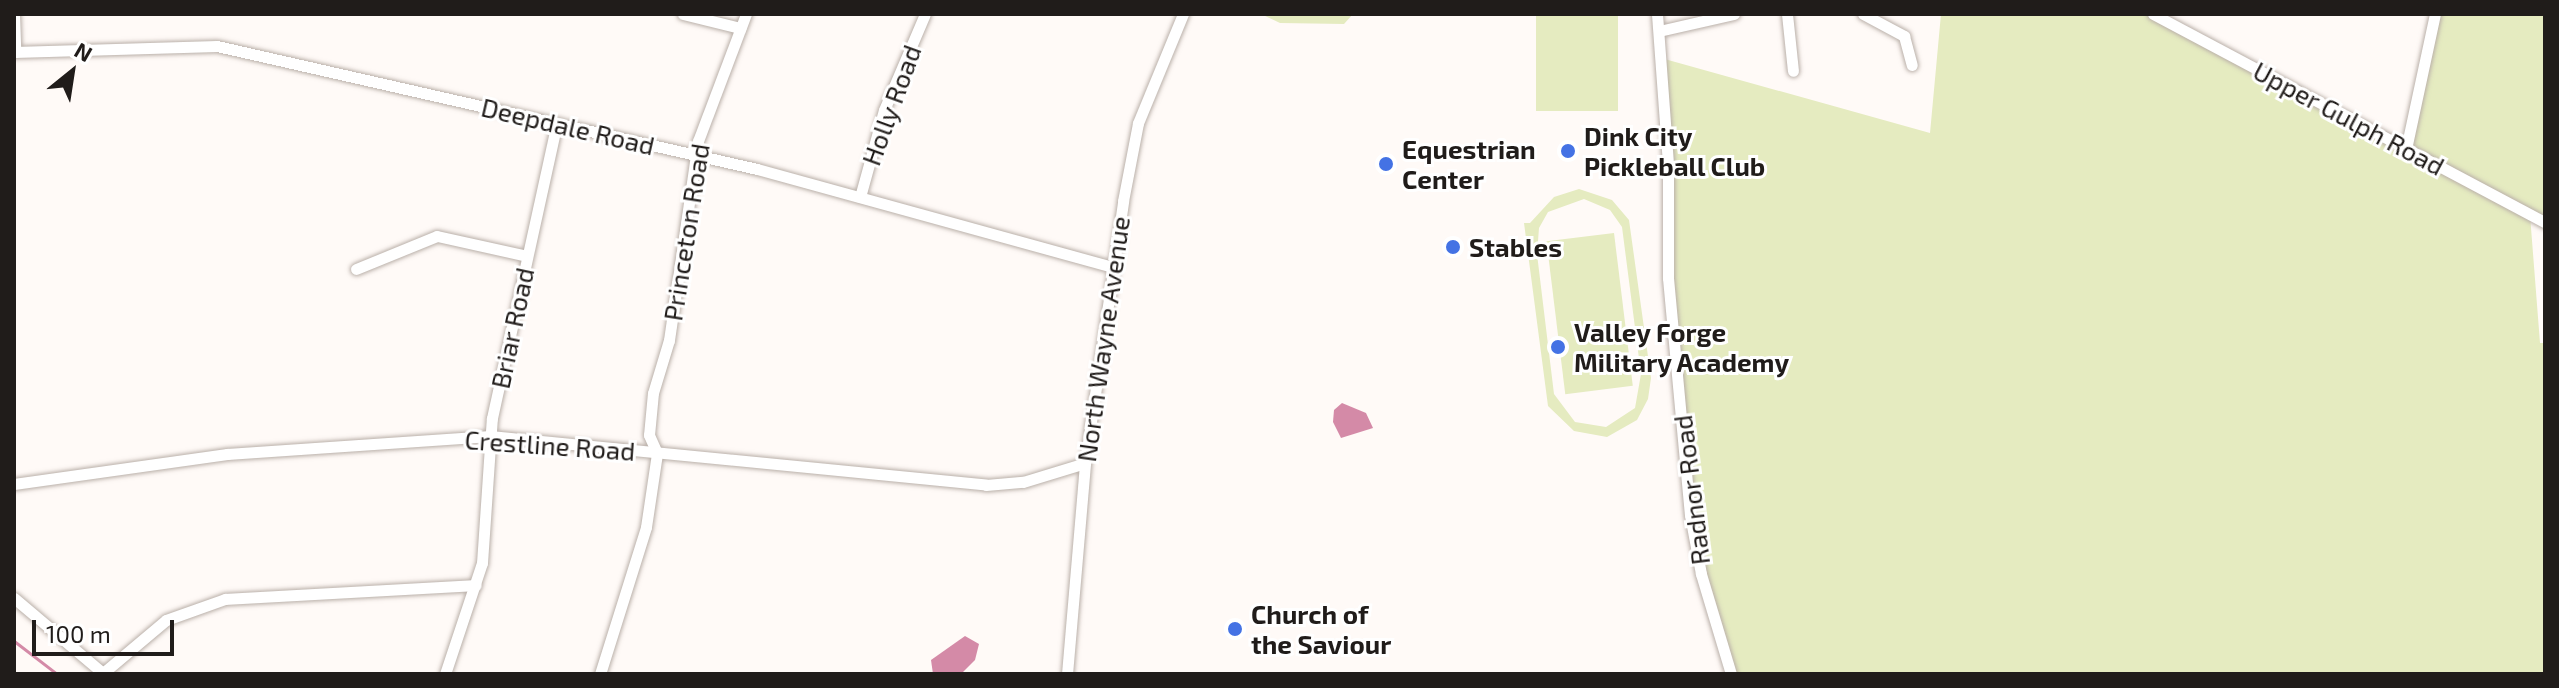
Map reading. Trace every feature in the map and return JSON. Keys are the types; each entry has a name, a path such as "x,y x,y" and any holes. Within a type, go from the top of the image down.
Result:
{"street":[{"path":"14,14 14,52"},
{"path":"683,14 740,28"},
{"name":"Princeton Road","path":"657,453 650,444 651,409 669,340 696,156 746,14"},
{"name":"Holly Road","path":"860,197 884,110 925,14"},
{"name":"North Wayne Avenue","path":"1067,674 1085,463 1113,267 1138,123 1183,14"},
{"name":"Radnor Road","path":"1657,14 1668,164 1668,278 1690,515 1701,574 1731,674"},
{"path":"1659,31 1734,14"},
{"path":"1787,14 1793,71"},
{"path":"1863,14 1904,36 1912,65"},
{"name":"Upper Gulph Road","path":"2153,14 2545,222"},
{"path":"2406,149 2435,14"},
{"name":"Deepdale Road","path":"14,52 217,46 696,156 860,197 1113,267"},
{"name":"Briar Road","path":"445,674 476,585 490,501 490,436 557,123"},
{"path":"356,269 437,236 527,256"},
{"name":"Crestline Road","path":"14,484 227,454 490,436 986,485 1023,482 1085,463"},
{"path":"600,674 646,527 657,453"},
{"path":"14,598 104,674 166,620 225,599 476,585"}],"green space":[{"path":"1261,14 1353,14 1344,24 1280,23"},
{"path":"1536,14 1618,14 1618,111 1536,111"},
{"path":"1941,14 2153,14 2406,149 2435,14 2545,14 2545,222 2530,215 2540,343 2545,343 2545,674 1731,674 1701,574 1668,278 1661,58 1930,133"},
{"path":"1579,189 1612,200 1629,220 1651,378 1648,399 1637,420 1607,437 1574,431 1548,406 1524,223 1530,223 1554,197","holes":["1584,199 1610,210 1622,227 1641,374 1635,408 1606,427 1575,422 1554,394 1537,254 1539,228 1548,212"]},
{"path":"1614,233 1633,386 1565,394 1547,241"}],"shaded area":[{"path":"1342,403 1366,413 1373,428 1341,438 1333,422 1334,410"},
{"path":"965,636 979,644 975,660 961,674 933,674 931,660"}],"waterway":[{"path":"14,641 57,674"}],"place":[{"name":"Dink City Pickleball Club","path":"1568,151"},
{"name":"Equestrian Center","path":"1386,164"},
{"name":"Stables","path":"1453,247"},
{"name":"Valley Forge Military Academy","path":"1558,347"},
{"name":"Church of the Saviour","path":"1235,629"}]}
